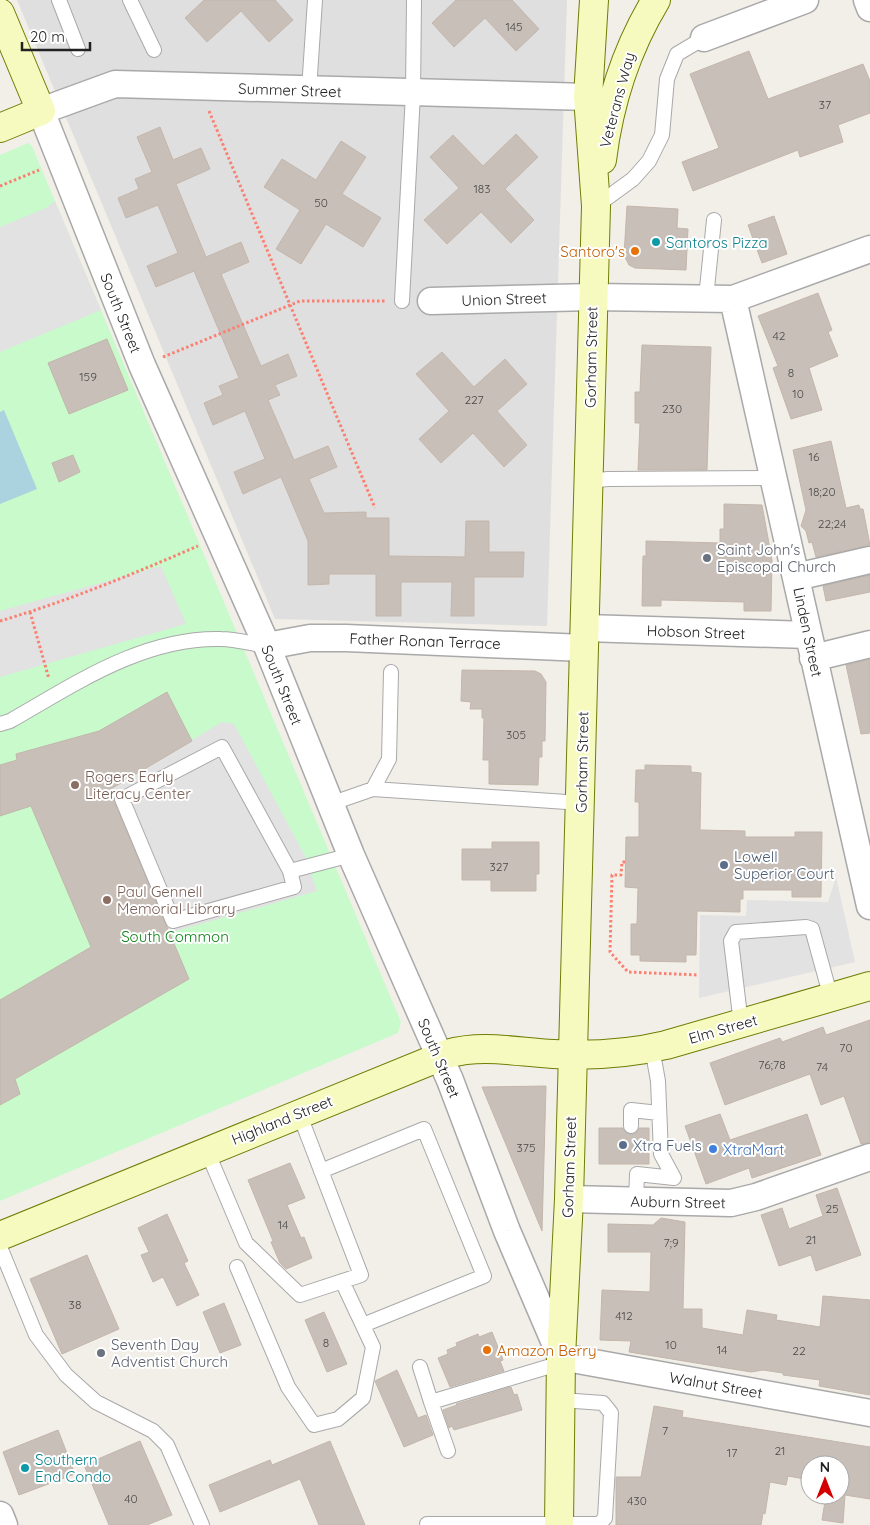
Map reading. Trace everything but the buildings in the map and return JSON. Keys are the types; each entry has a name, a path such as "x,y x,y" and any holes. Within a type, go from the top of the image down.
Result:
{"main road":[{"name":"Gorham Street","path":"559,1525 562,1360 569,1199 581,803 596,206 588,98 594,0"},
{"name":"Veterans Way","path":"596,206 604,149 618,87 639,28 656,0"},
{"name":"South Street","path":"0,13 41,111"},
{"name":"Summer Street","path":"0,128 41,111"},
{"name":"Elm Street","path":"572,1055 615,1055 652,1048 870,986"},
{"name":"Highland Street","path":"0,1236 439,1056 474,1048 572,1055"}],"street":[{"path":"704,38 805,0"},
{"path":"867,0 870,8"},
{"name":"Summer Street","path":"41,111 115,84 588,98"},
{"name":"South Street","path":"41,111 142,366 267,646 351,855 439,1056 507,1231 562,1360"},
{"name":"Union Street","path":"432,301 593,297 733,299 870,249"},
{"name":"Linden Street","path":"733,299 870,906"},
{"path":"796,577 870,560"},
{"name":"Father Ronan Terrace","path":"267,646 310,638 584,638"},
{"name":"Hobson Street","path":"584,638 811,646 870,644"},
{"name":"Auburn Street","path":"569,1199 711,1203 744,1201 870,1157"},
{"name":"Walnut Street","path":"562,1360 870,1413"},
{"path":"0,1515 4,1525"}],"lane":[{"path":"59,0 78,49"},
{"path":"130,0 154,50"},
{"path":"309,90 316,0"},
{"path":"402,301 413,94 414,0"},
{"path":"596,206 633,179 649,161 662,135 667,79 678,54 704,38"},
{"path":"706,298 714,220"},
{"path":"588,481 608,478 774,478"},
{"path":"0,724 10,721 107,666 173,644 221,639 267,646"},
{"path":"373,789 389,759 391,672"},
{"path":"222,746 290,871 294,887 173,921 122,798 222,746"},
{"path":"330,804 373,789 581,803"},
{"path":"290,871 351,855"},
{"path":"741,1024 731,941 736,932 806,927 811,929 814,932 831,998"},
{"path":"636,1201 633,1170 674,1178 661,1154 658,1081 652,1048"},
{"path":"631,1126 631,1110 659,1112"},
{"path":"207,1151 246,1243 300,1295 360,1275 299,1113"},
{"path":"321,1170 424,1129 484,1276 363,1325"},
{"path":"0,1247 36,1335 66,1375 96,1402 153,1431 166,1445 202,1525"},
{"path":"237,1267 288,1387 314,1425 338,1419 363,1398 373,1347 342,1281"},
{"path":"432,1402 562,1360"},
{"path":"420,1366 448,1451"},
{"path":"427,1524 599,1524 605,1518 611,1412 603,1404 561,1400"}],"path":[{"path":"206,103 289,306 375,508"},
{"path":"0,186 44,168"},
{"path":"142,366 300,301 402,301"},
{"path":"0,620 95,590 219,538"},
{"path":"30,612 54,696"},
{"path":"626,862 622,862 621,875 612,875 610,952 628,972 699,975"}],"shaded area":[{"path":"17,0 567,0 547,626 275,619"},
{"path":"55,201 101,310 0,352 0,227 46,208"},
{"path":"161,566 186,624 0,677 0,611"},
{"path":"222,722 234,724 305,856 317,891 169,933 109,790"},
{"path":"836,877 855,962 699,998 700,915 746,916 747,900 828,902"}],"green space":[{"name":"South Common","path":"28,143 32,146 401,1022 398,1033 0,1201 0,155"}],"water":[{"path":"4,410 37,489 0,504 0,412"}],"place":[{"name":"Santoros Pizza","path":"656,242"},
{"name":"Santoro's","path":"635,251"},
{"name":"Saint John's Episcopal Church","path":"707,558"},
{"name":"Rogers Early Literacy Center","path":"75,785"},
{"name":"Lowell Superior Court","path":"724,865"},
{"name":"Paul Gennell Memorial Library","path":"107,900"},
{"name":"Xtra Fuels","path":"623,1145"},
{"name":"XtraMart","path":"713,1149"},
{"name":"Amazon Berry","path":"487,1350"},
{"name":"Seventh Day Adventist Church","path":"101,1353"},
{"name":"Southern End Condo","path":"25,1468"}]}
